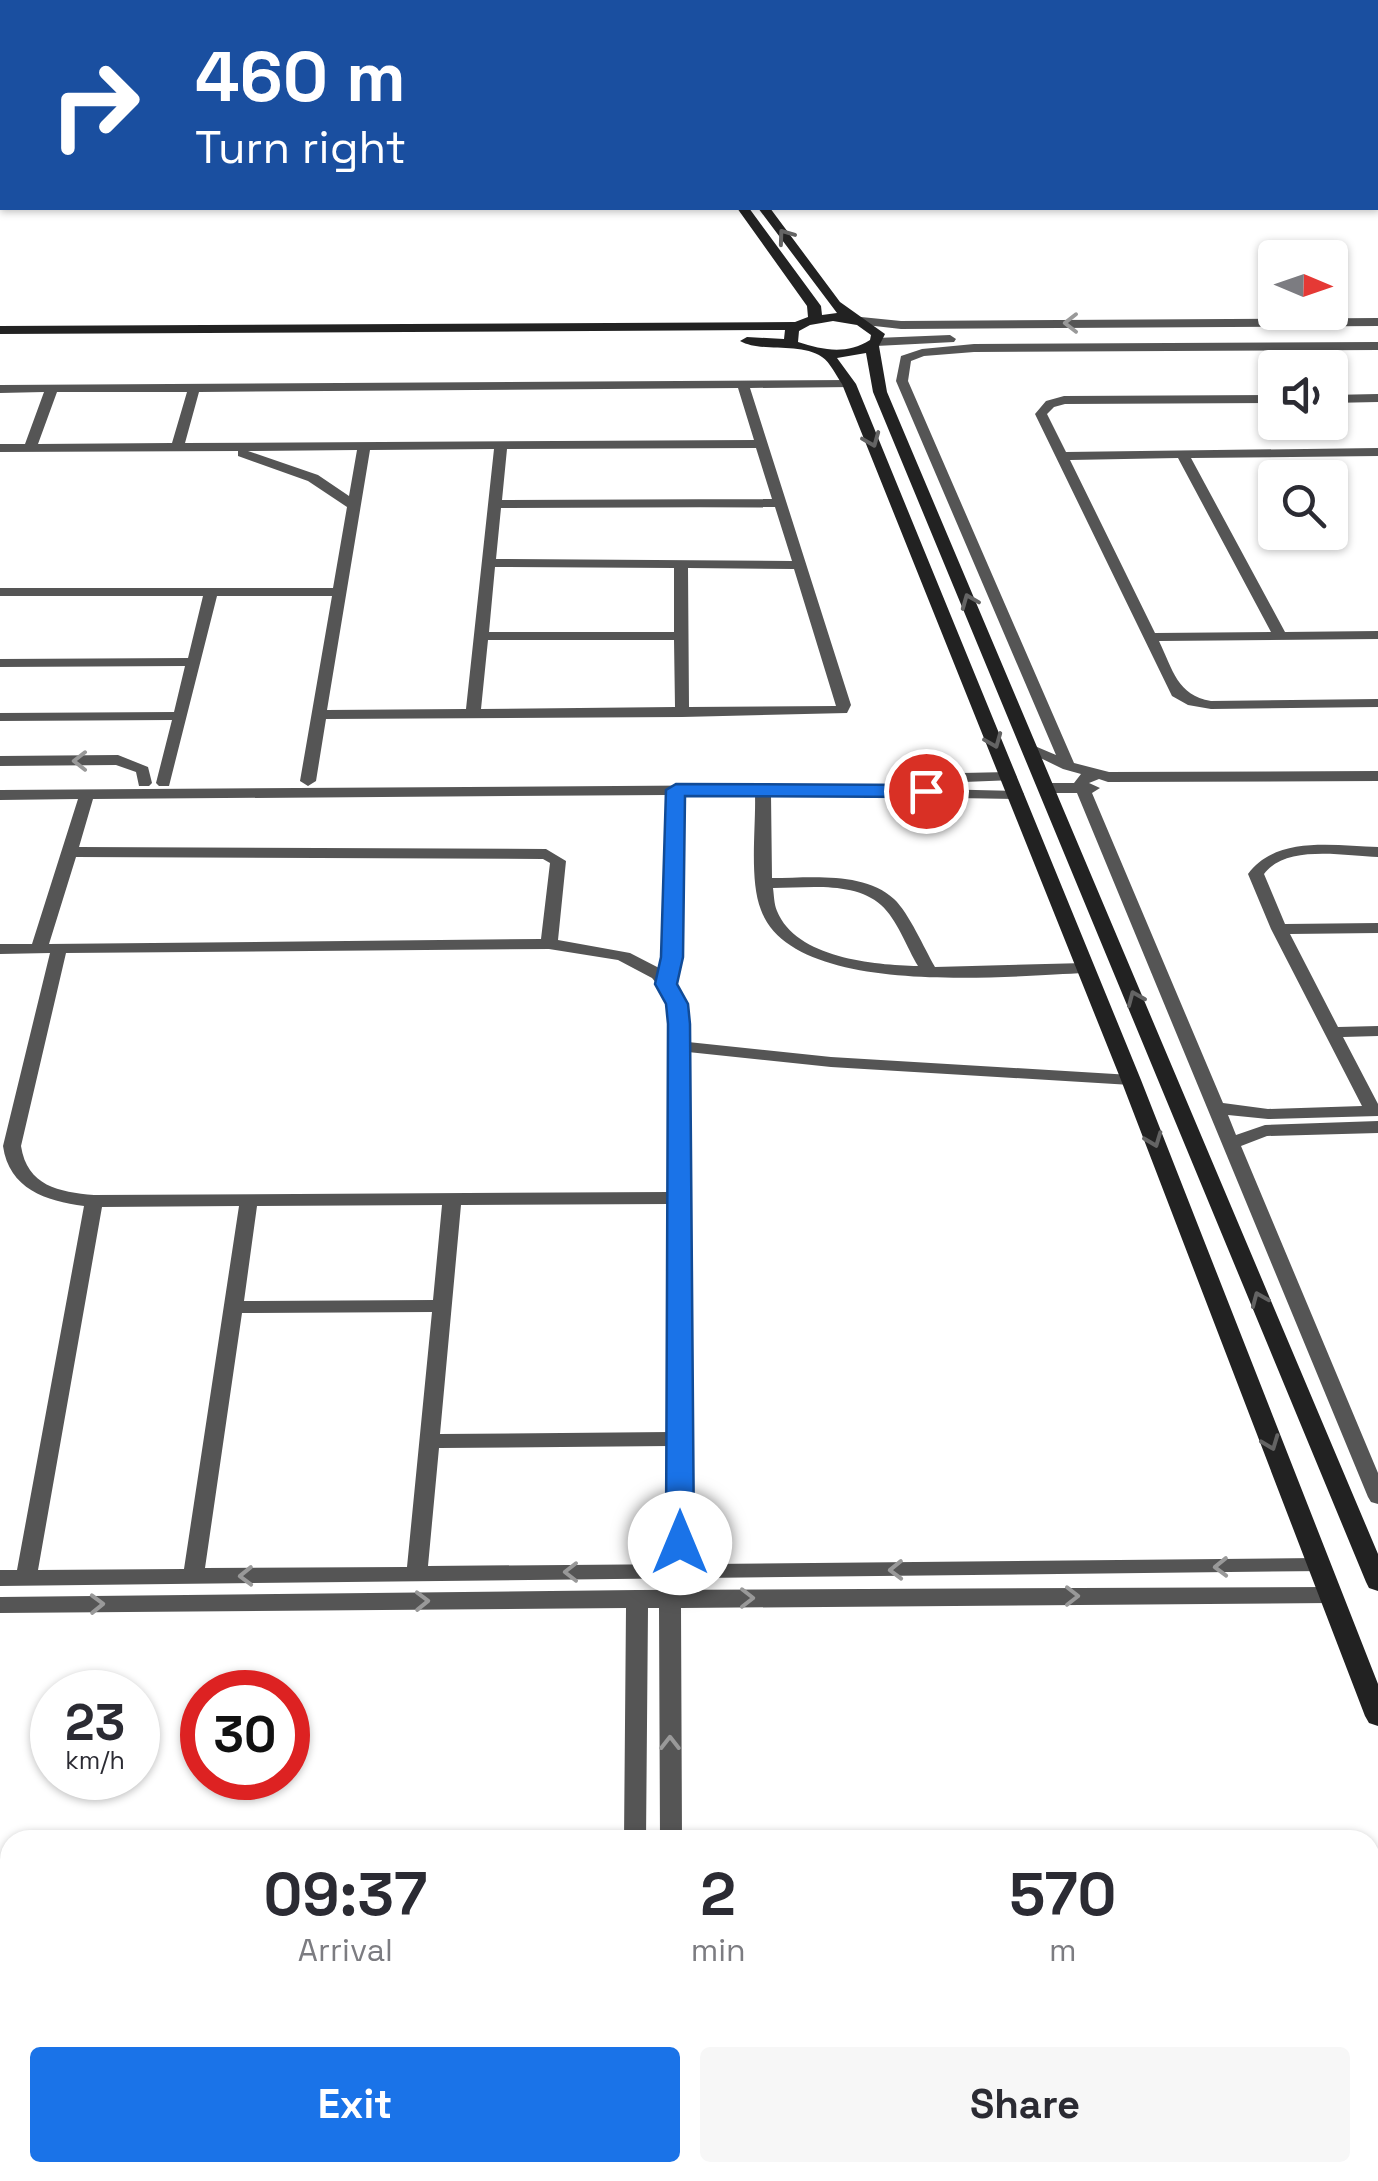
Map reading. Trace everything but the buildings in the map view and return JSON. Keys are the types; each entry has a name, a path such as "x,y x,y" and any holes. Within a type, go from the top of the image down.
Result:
{"street":[{"path":"744,210 816,309 815,318"},
{"path":"765,210 839,310 876,331 880,392 1369,1546 1378,1582"},
{"path":"799,284 819,282"},
{"path":"791,344 790,335 798,326 815,318 986,331 1378,335"},
{"path":"0,343 791,344 828,354 854,353 874,344 986,331 1378,322"},
{"path":"0,330 798,326"},
{"path":"874,344 910,356 974,348 1378,346"},
{"path":"828,354 849,384 1086,968 1378,1716"},
{"path":"910,356 903,362 902,381 1068,766"},
{"path":"0,388 849,384"},
{"path":"319,715 834,712 844,707 743,385"},
{"path":"30,448 52,388"},
{"path":"177,447 194,388"},
{"path":"1348,398 1378,398"},
{"path":"1258,399 1056,402 1041,414 1177,693 1193,702 1378,702"},
{"path":"474,714 500,444"},
{"path":"0,448 760,444"},
{"path":"308,781 364,445"},
{"path":"216,447 297,470 328,486 354,506"},
{"path":"1061,456 1378,452"},
{"path":"1182,454 1280,636"},
{"path":"494,504 779,504"},
{"path":"488,564 798,565"},
{"path":"681,564 682,713"},
{"path":"0,592 339,592"},
{"path":"164,783 211,592"},
{"path":"1149,637 1378,635"},
{"path":"481,636 682,636"},
{"path":"0,662 193,662"},
{"path":"0,718 179,716"},
{"path":"1030,749 1068,766 1089,782 1215,1108 1378,1496"},
{"path":"0,761 118,760 143,770 144,784"},
{"path":"1048,788 1089,782 1344,781 1378,776"},
{"path":"0,795 25,789 308,781 1012,786"},
{"path":"1344,781 1378,787"},
{"path":"0,784 87,794 762,790 926,785"},
{"path":"666,984 672,957 676,790"},
{"path":"762,790 769,914 784,933 806,950 872,970 1086,968"},
{"path":"39,949 87,794"},
{"path":"69,852 546,854 558,861 548,944"},
{"path":"1215,1108 1262,1122 1377,1121 1256,880 1262,862 1287,852 1378,852"},
{"path":"767,884 840,884 881,896 929,971"},
{"path":"1279,929 1378,928"},
{"path":"0,949 548,944 589,947 620,955 646,967 666,984 677,1004 679,1046 680,1543 703,1571"},
{"path":"59,948 12,1154 19,1171 43,1190 94,1200 677,1198"},
{"path":"1332,1032 1378,1031"},
{"path":"679,1046 869,1064 1127,1072 1162,1062"},
{"path":"1230,1144 1262,1122"},
{"path":"417,1573 452,1199"},
{"path":"26,1578 94,1200"},
{"path":"194,1576 249,1200"},
{"path":"235,1307 442,1306"},
{"path":"430,1441 679,1439"},
{"path":"657,1571 680,1543"},
{"path":"0,1578 1318,1566"},
{"path":"838,1571 839,1597"},
{"path":"0,1605 1330,1596"},
{"path":"635,1830 637,1598"},
{"path":"670,1598 670,1830"}],"route":[{"path":"680,1543 679,1024 677,1004 666,984 672,957 676,790 926,791"}]}
